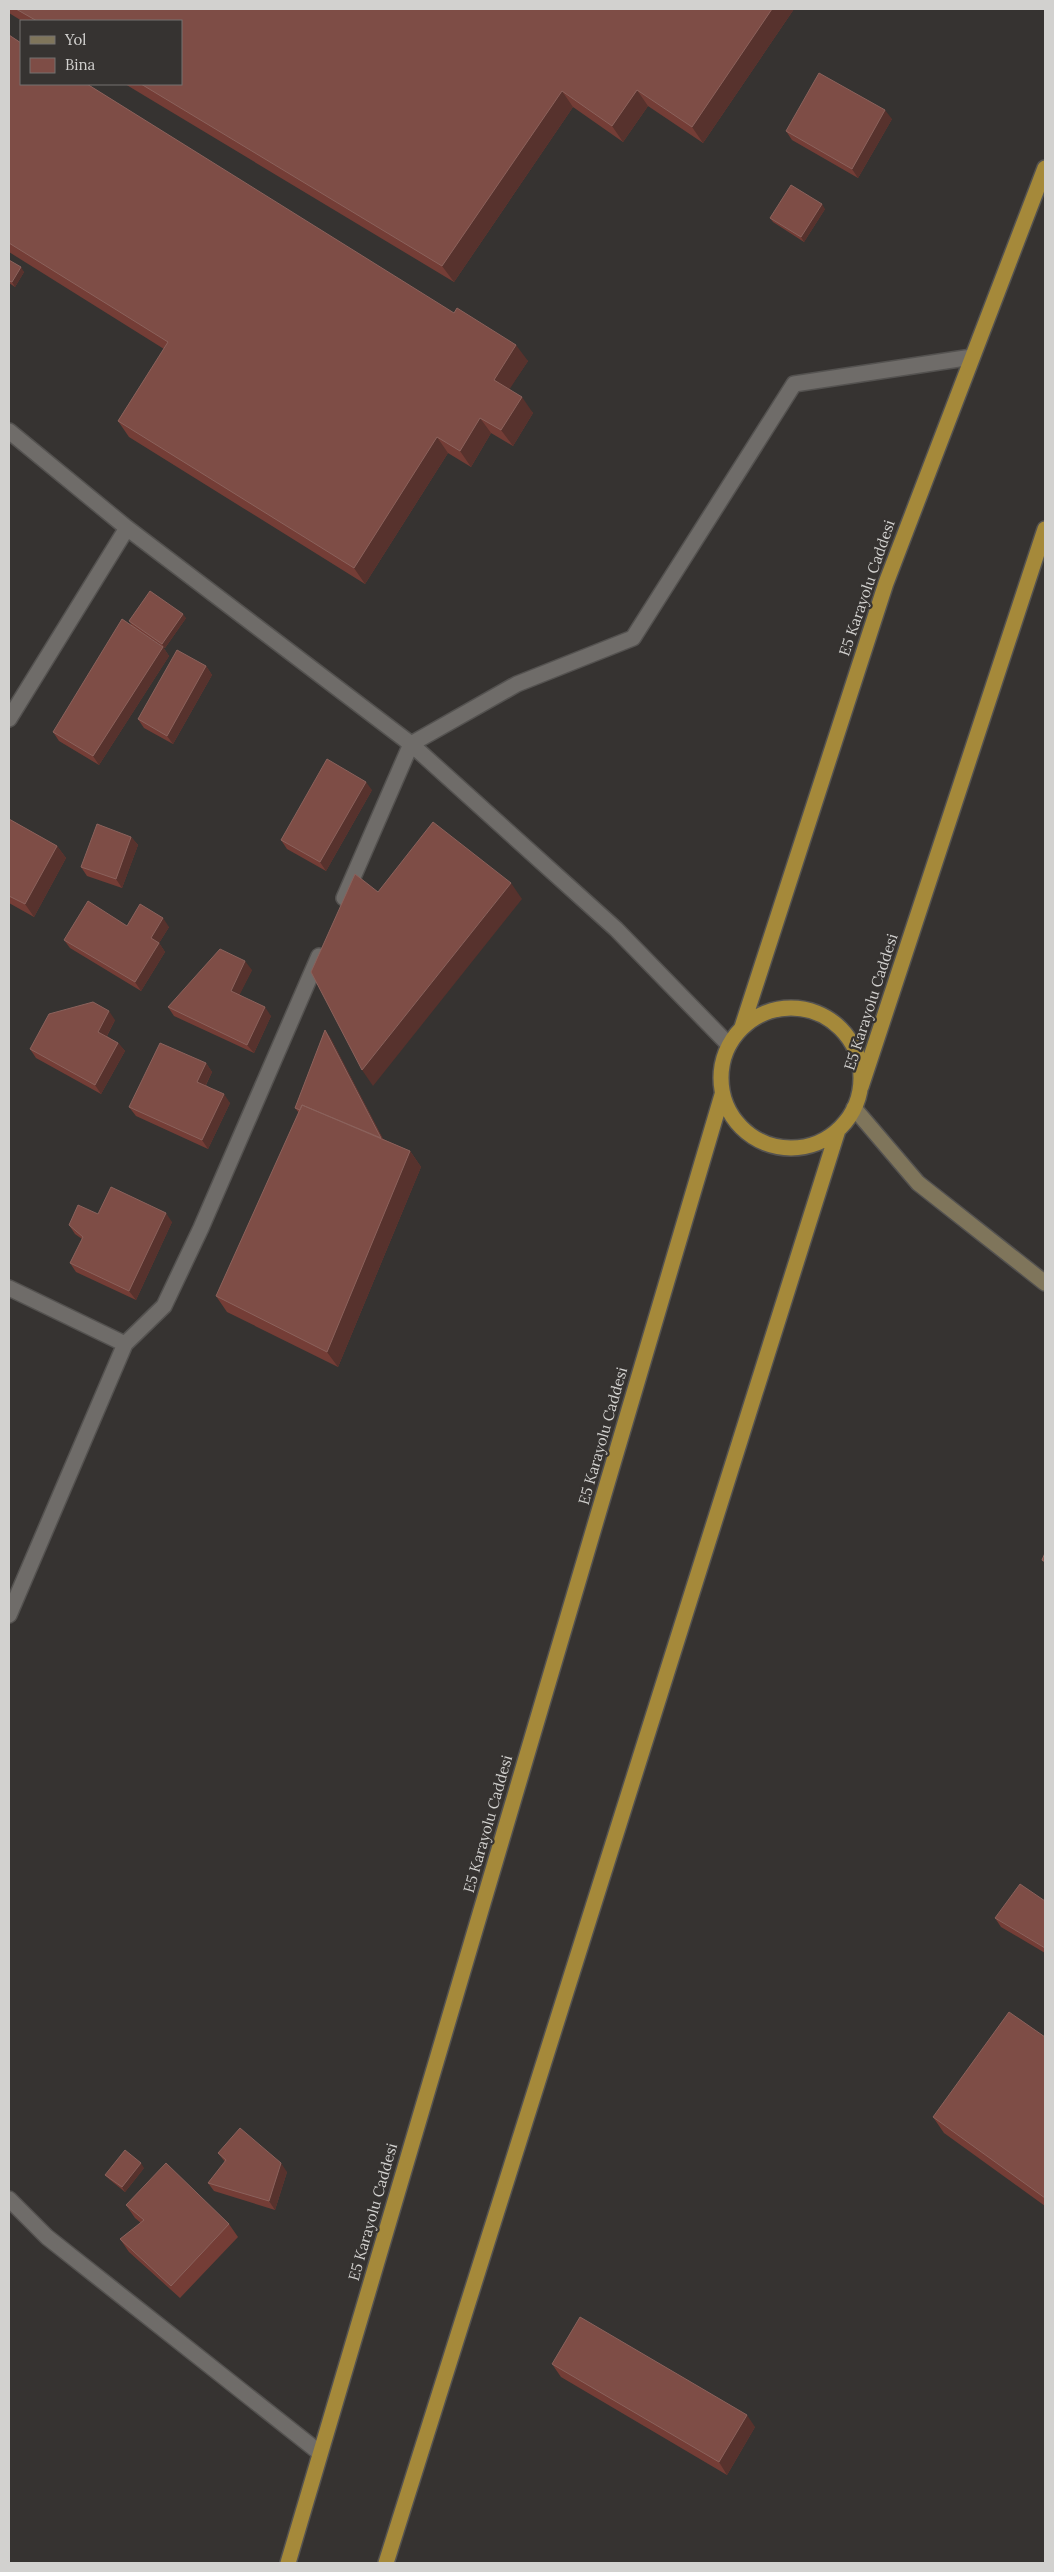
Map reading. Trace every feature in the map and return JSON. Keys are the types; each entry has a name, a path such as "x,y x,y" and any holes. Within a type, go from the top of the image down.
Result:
{"highway":[{"name":"E5 Karayolu Caddesi","path":"742,1027 886,582 1045,168"},
{"name":"E5 Karayolu Caddesi","path":"386,2563 838,1130 854,1108 1045,529"},
{"name":"E5 Karayolu Caddesi","path":"288,2563 722,1095 721,1069 728,1045 742,1027 760,1015 780,1008 802,1008 823,1015 840,1027 853,1045 860,1066 861,1087"},
{"name":"E5 Karayolu Caddesi","path":"722,1095 732,1117 749,1134 770,1145 794,1148 810,1145 818,1143 838,1130"}],"street":[{"path":"340,909 411,744 517,684 633,638 794,384 972,357"},
{"path":"9,431 129,530 411,744 616,929 728,1045"},
{"path":"9,719 129,530"},
{"path":"9,1615 125,1344 164,1306 201,1228 324,945"},
{"path":"854,1108 918,1182 1045,1283"},
{"path":"9,1288 125,1344"},
{"path":"9,2199 47,2237 320,2453"}],"building":[{"path":"16,9 772,9 692,127 637,90 612,126 562,91 442,266 143,85 182,85 182,20 35,20"},
{"path":"9,35 20,42 20,85 89,85 454,313 457,308 516,345 494,380 522,397 501,430 480,418 460,451 437,437 354,568 118,421 168,342 9,243"},
{"path":"819,73 885,110 852,169 786,131"},
{"path":"791,185 822,204 801,237 770,218"},
{"path":"9,260 21,267 12,282 9,281"},
{"path":"150,591 183,614 162,644 129,621"},
{"path":"122,619 163,647 93,756 53,732"},
{"path":"177,650 206,666 167,736 138,719"},
{"path":"327,759 366,782 320,862 281,840"},
{"path":"9,819 57,846 25,904 9,896"},
{"path":"433,822 511,883 362,1070 311,972 355,874 378,892"},
{"path":"97,824 131,837 116,879 81,867"},
{"path":"88,901 127,926 140,904 163,918 151,938 159,943 135,982 64,940"},
{"path":"220,949 245,961 231,991 265,1007 247,1045 168,1007"},
{"path":"93,1002 109,1011 98,1032 118,1043 95,1085 30,1049 49,1014"},
{"path":"325,1030 381,1138 302,1105 300,1110 295,1108"},
{"path":"160,1043 206,1063 197,1082 224,1094 202,1140 129,1107"},
{"path":"302,1105 410,1151 327,1352 216,1296"},
{"path":"111,1187 166,1213 129,1291 70,1263 83,1237 69,1225 78,1205 98,1214"},
{"path":"1020,1884 1045,1901 1045,1948 995,1918"},
{"path":"1009,2012 1045,2037 1045,2198 933,2117"},
{"path":"240,2128 281,2163 269,2201 208,2183 226,2160 218,2153"},
{"path":"125,2150 141,2163 122,2187 105,2175"},
{"path":"166,2163 229,2224 171,2286 120,2239 144,2220 126,2205"},
{"path":"580,2317 747,2415 719,2462 552,2364"}]}
